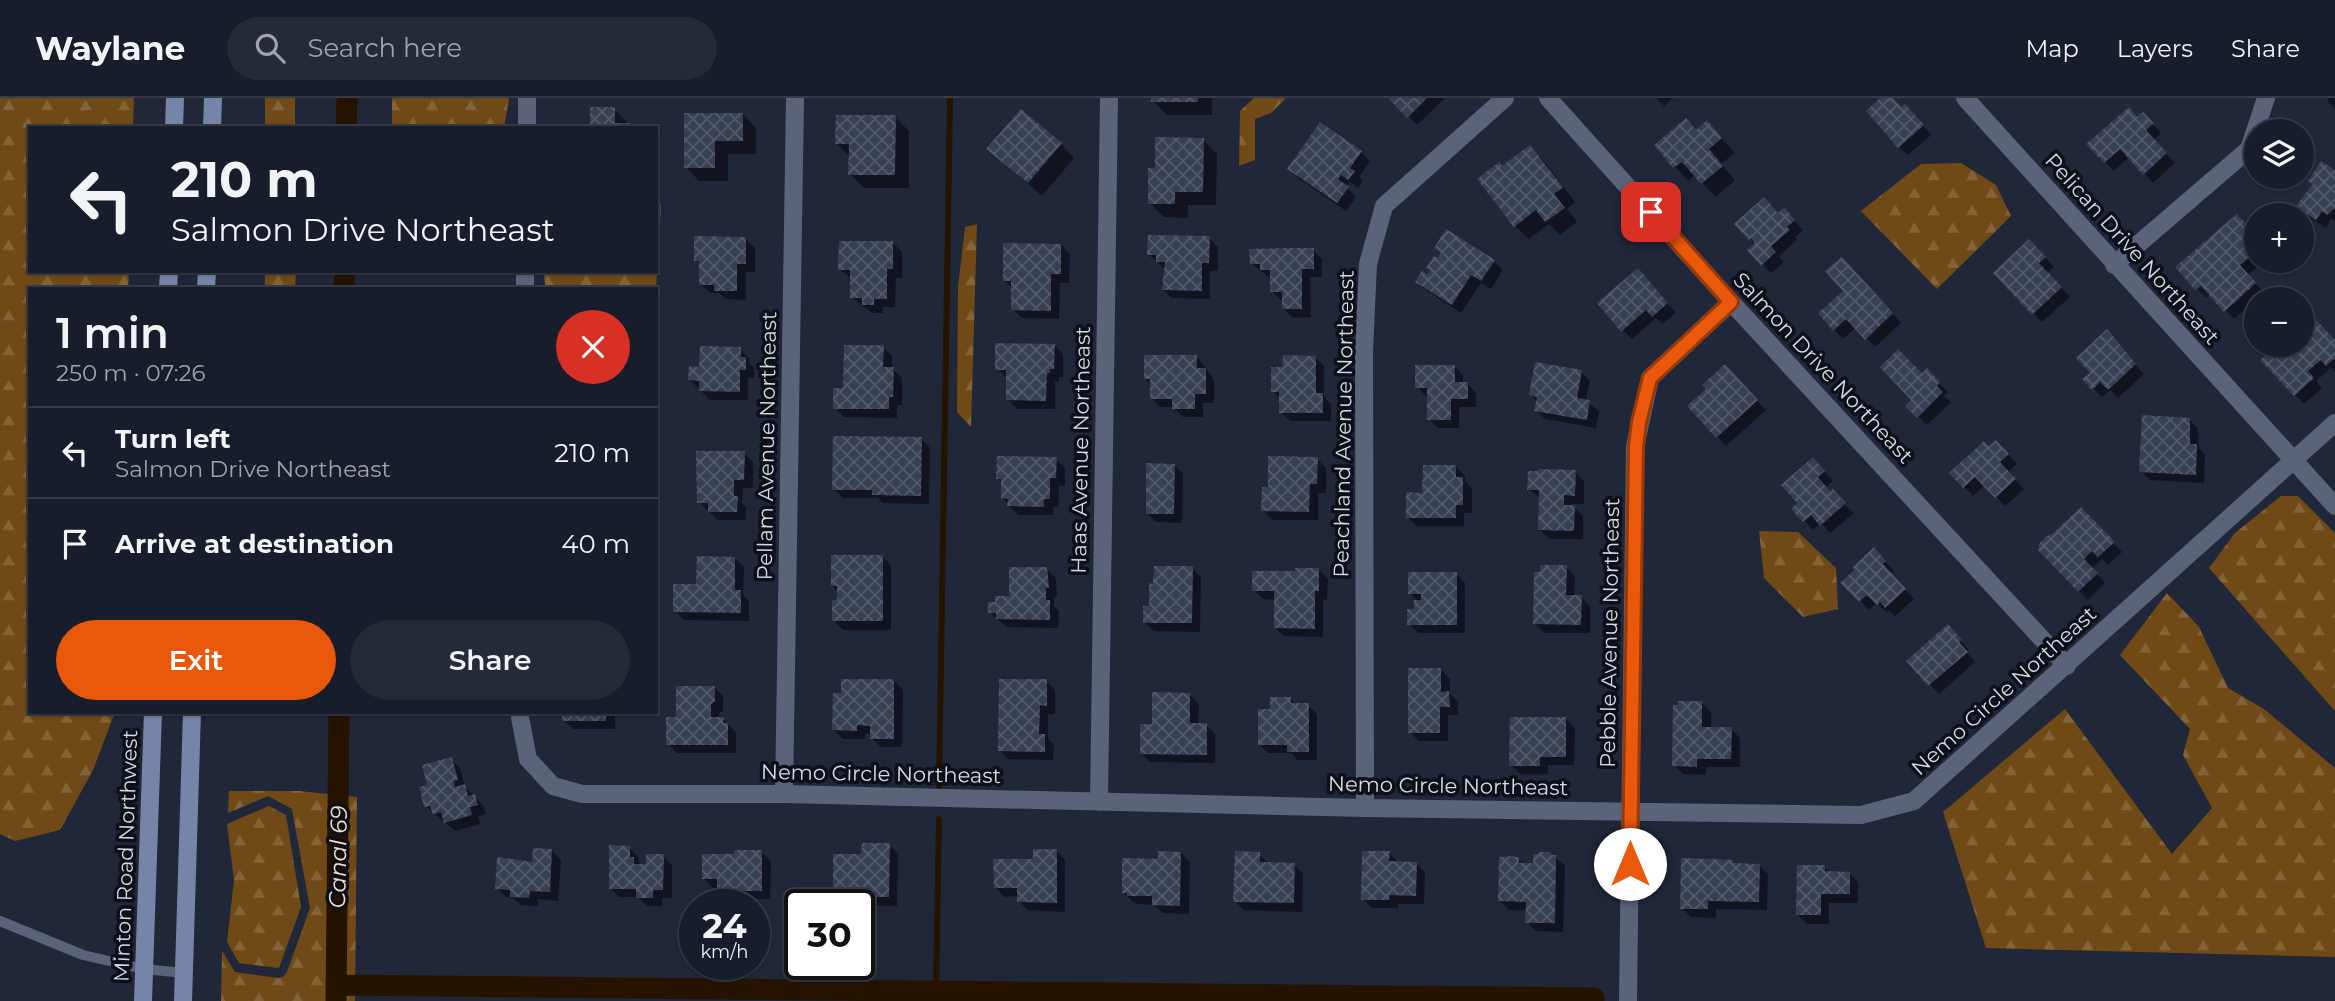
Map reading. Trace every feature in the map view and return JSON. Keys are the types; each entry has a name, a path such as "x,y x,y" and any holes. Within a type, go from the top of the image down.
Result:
{"main road":[{"path":"174,126 175,98"},
{"path":"212,126 213,98"},
{"name":"Minton Road Northwest","path":"144,1001 153,714"},
{"path":"183,1001 192,714"}],"street":[{"path":"527,98 527,126"},
{"name":"Pellam Avenue Northeast","path":"784,794 795,98"},
{"name":"Haas Avenue Northeast","path":"1099,802 1109,98"},
{"name":"Peachland Avenue Northeast","path":"1365,808 1364,351 1368,264 1384,206 1505,98"},
{"name":"Salmon Drive Northeast","path":"1548,98 1731,302 2067,666"},
{"name":"Pelican Drive Northeast","path":"1965,98 2335,506"},
{"path":"2114,265 2249,149 2266,98"},
{"name":"Pebble Avenue Northeast","path":"1628,1001 1636,447 1639,422 1650,378 1731,302"},
{"name":"Nemo Circle Northeast","path":"519,714 528,759 553,786 582,794 784,794 1365,808 1861,815 1914,801 2335,423"}],"lane":[{"path":"0,921 83,955 145,969 184,973"}],"green space":[{"path":"0,98 134,98 133,126 28,126 28,273 129,273 128,287 28,287 28,714 114,714 93,770 60,830 15,841 0,834"},
{"path":"265,98 295,98 295,126 265,126"},
{"path":"392,98 509,98 504,126 392,126"},
{"path":"1254,98 1286,98 1271,113 1255,119 1255,160 1239,166 1240,111"},
{"path":"1961,163 1996,185 2011,216 1937,289 1861,211 1921,164"},
{"path":"658,205 661,205 658,255"},
{"path":"977,224 971,427 957,412 958,287 965,227"},
{"path":"265,273 296,273 295,287 265,287"},
{"path":"543,273 657,273 656,287 546,287"},
{"path":"2281,496 2298,496 2335,533 2335,711 2209,568 2235,533"},
{"path":"1759,531 1798,532 1836,568 1838,609 1803,617 1764,578"},
{"path":"2167,593 2199,627 2228,688 2264,709 2335,768 2335,957 1986,948 1943,812 2065,709 2172,854 2212,808 2183,755 2190,729 2120,655"},
{"path":"229,791 299,791 357,797 355,1001 221,1001 222,951 235,972 283,977 310,908 292,809 268,796 228,813"},
{"path":"269,806 286,815 301,907 279,968 239,963 227,942 234,880 227,824"}],"building":[{"path":"1151,98 1198,98 1198,102 1151,102"},
{"path":"1390,98 1427,98 1407,118"},
{"path":"1880,98 1893,98 1901,107 1905,104 1924,125 1898,148 1866,111"},
{"path":"590,107 615,107 615,123 630,123 630,126 590,126"},
{"path":"2129,107 2137,117 2143,112 2154,123 2146,130 2167,153 2143,175 2120,149 2104,163 2086,144"},
{"path":"1021,109 1062,143 1028,183 986,149"},
{"path":"684,113 743,113 743,141 715,141 715,168 684,168"},
{"path":"836,115 896,115 895,175 848,175 849,144 835,144"},
{"path":"1686,118 1696,130 1707,120 1722,138 1709,149 1723,166 1701,184 1682,162 1673,168 1654,145"},
{"path":"1320,122 1362,151 1350,168 1355,171 1348,180 1341,175 1338,179 1349,187 1337,203 1287,169"},
{"path":"1155,137 1204,138 1203,192 1175,192 1175,204 1148,204 1148,168 1155,168"},
{"path":"1530,145 1563,187 1554,194 1565,208 1545,222 1536,210 1514,227 1477,179 1499,162 1502,166"},
{"path":"2321,161 2335,170 2335,208 2327,215 2322,211 2316,220 2314,203 2298,203 2309,189 2314,189 2314,172"},
{"path":"1764,197 1778,213 1784,207 1795,220 1787,227 1790,230 1771,246 1776,252 1761,266 1747,250 1755,243 1734,224"},
{"path":"2237,214 2244,222 2244,262 2240,265 2244,273 2256,283 2252,287 2244,287 2244,294 2224,312 2201,286 2195,290 2175,267"},
{"path":"1446,229 1495,260 1481,281 1471,275 1452,305 1415,282 1422,271 1427,274 1430,270 1426,268 1434,256 1438,258 1441,253 1434,248"},
{"path":"1148,235 1210,236 1209,263 1202,263 1202,291 1162,290 1165,262 1156,262 1156,255 1147,255"},
{"path":"694,236 746,237 746,264 737,264 737,291 714,291 714,285 699,285 699,261 694,261"},
{"path":"2029,239 2046,257 2039,263 2062,287 2032,315 1993,273"},
{"path":"839,241 893,241 893,269 887,269 887,299 874,299 874,305 862,305 862,298 850,298 850,270 838,270"},
{"path":"1003,243 1061,244 1061,274 1051,274 1051,311 1011,310 1011,281 1003,281"},
{"path":"1314,248 1314,269 1302,269 1302,309 1282,309 1282,292 1270,292 1270,270 1260,270 1260,264 1250,264 1249,249"},
{"path":"1842,257 1893,313 1865,340 1846,319 1833,331 1818,313 1843,291 1825,271"},
{"path":"1638,268 1668,303 1652,317 1646,310 1621,332 1597,303"},
{"path":"2314,317 2335,340 2335,358 2326,366 2321,360 2308,371 2314,378 2294,396 2260,360 2263,357 2314,357"},
{"path":"2107,329 2136,364 2108,390 2100,382 2092,390 2082,379 2090,373 2076,358"},
{"path":"995,343 1055,344 1054,369 1047,373 1046,401 1006,400 1006,370 995,370"},
{"path":"844,345 884,345 883,367 894,367 893,397 889,397 889,409 833,409 833,388 843,388"},
{"path":"700,346 741,347 741,357 746,357 746,370 740,370 740,392 699,391 699,381 688,380 689,366 699,367"},
{"path":"1898,349 1922,373 1927,368 1940,382 1937,386 1943,392 1917,418 1905,406 1911,400 1880,367"},
{"path":"1144,355 1197,355 1197,368 1206,368 1206,394 1195,394 1195,409 1172,409 1172,399 1150,399 1150,379 1144,379"},
{"path":"1283,355 1316,356 1316,393 1323,393 1323,413 1279,413 1279,392 1271,392 1271,367 1282,367"},
{"path":"1535,362 1582,370 1577,398 1590,400 1587,420 1534,411 1537,397 1529,395"},
{"path":"1725,364 1758,400 1716,438 1687,406 1706,389 1702,385"},
{"path":"1415,365 1455,365 1455,382 1468,382 1468,399 1451,399 1451,420 1427,420 1427,388 1415,388"},
{"path":"2142,415 2190,418 2190,444 2197,444 2196,475 2139,472"},
{"path":"833,436 922,437 921,496 872,495 872,490 832,490"},
{"path":"1996,440 2009,454 2000,462 2016,479 1995,498 1975,477 1963,488 1949,473 1984,441 1989,446"},
{"path":"696,451 745,451 744,480 734,480 734,496 738,496 737,512 708,512 708,503 697,503"},
{"path":"997,456 1057,457 1056,478 1050,478 1050,499 1044,499 1044,507 1007,506 1008,499 1001,498 1001,479 996,479"},
{"path":"1268,456 1318,457 1317,484 1310,484 1309,512 1261,511 1262,487 1268,487"},
{"path":"1813,457 1825,471 1818,477 1846,503 1820,526 1811,515 1803,522 1791,509 1797,503 1781,485"},
{"path":"1146,463 1175,464 1174,514 1146,514"},
{"path":"1423,465 1456,465 1456,477 1463,477 1463,505 1456,505 1456,518 1406,518 1406,492 1422,493"},
{"path":"1576,470 1575,496 1564,495 1564,505 1575,505 1574,531 1538,530 1539,490 1527,490 1528,471"},
{"path":"2081,507 2115,542 2098,557 2092,551 2084,559 2098,573 2078,592 2038,550 2039,544 2046,536 2051,535"},
{"path":"1874,547 1886,561 1883,564 1906,589 1885,608 1880,602 1877,605 1867,595 1859,602 1840,583"},
{"path":"831,555 883,555 883,621 832,621 832,600 837,600 837,586 831,586"},
{"path":"697,556 735,557 735,590 741,590 741,613 673,612 673,584 696,584"},
{"path":"1540,565 1567,565 1566,595 1582,595 1581,625 1533,624 1534,572 1540,572"},
{"path":"1154,566 1193,566 1192,623 1143,623 1143,606 1149,606 1149,583 1153,584"},
{"path":"1009,567 1047,567 1049,588 1046,588 1046,600 1050,600 1050,620 996,619 996,613 988,613 988,602 995,602 995,596 1009,596"},
{"path":"1295,568 1319,568 1319,591 1315,591 1315,629 1274,628 1274,591 1252,591 1252,571 1295,571"},
{"path":"1408,572 1457,572 1457,625 1407,625 1407,609 1414,609 1414,600 1421,600 1421,594 1408,594"},
{"path":"1948,624 1968,652 1928,686 1906,661"},
{"path":"1408,668 1441,668 1441,692 1449,691 1450,707 1440,707 1440,733 1408,733"},
{"path":"841,679 894,679 894,739 870,739 870,726 857,725 857,731 832,730 833,693 841,693"},
{"path":"999,679 1047,679 1047,706 1040,705 1039,734 1045,734 1045,752 998,751"},
{"path":"676,686 715,686 711,717 724,717 723,723 728,723 728,745 666,745 666,717 676,717"},
{"path":"1152,692 1190,693 1190,723 1207,723 1207,755 1140,754 1140,724 1152,724"},
{"path":"1270,697 1291,697 1291,703 1309,703 1309,752 1287,752 1287,745 1258,745 1258,709 1270,709"},
{"path":"1678,701 1702,701 1702,727 1732,727 1731,759 1697,759 1697,767 1672,766 1673,705 1678,705"},
{"path":"562,714 606,714 606,721 562,721"},
{"path":"1510,717 1566,717 1566,757 1540,757 1540,766 1509,766"},
{"path":"452,757 458,780 454,781 455,787 465,784 468,796 475,794 478,805 470,807 472,815 444,823 441,812 433,814 430,806 424,807 419,787 427,785 422,765"},
{"path":"862,843 890,843 889,897 875,897 875,889 833,889 833,854 861,854"},
{"path":"609,845 630,846 630,857 634,857 634,864 646,864 646,854 664,854 663,890 653,890 653,898 636,898 636,889 609,889"},
{"path":"533,848 552,849 550,892 530,891 529,898 510,897 510,890 495,889 497,857 532,862"},
{"path":"1033,849 1057,849 1057,903 1017,902 1017,888 994,888 993,859 1033,859"},
{"path":"734,850 762,850 762,889 717,889 717,879 702,879 702,854 734,854"},
{"path":"1158,851 1181,852 1180,906 1152,905 1152,896 1127,896 1127,893 1122,893 1122,858 1158,859"},
{"path":"1235,851 1260,852 1260,862 1295,863 1294,903 1233,902"},
{"path":"1362,851 1390,851 1389,861 1417,862 1416,896 1390,895 1389,900 1361,900"},
{"path":"1539,852 1556,855 1555,923 1525,923 1526,902 1498,901 1499,857 1514,856 1519,857 1519,863 1533,863 1533,854"},
{"path":"1681,858 1760,864 1759,902 1708,901 1708,909 1680,909"},
{"path":"1797,865 1825,865 1825,871 1850,872 1850,894 1821,894 1821,915 1796,915"}],"waterway":[{"name":"Canal 69","path":"346,126 347,98"},
{"path":"939,787 950,98"},
{"name":"Canal 69","path":"344,287 345,273"},
{"name":"Canal 69","path":"336,1001 339,714"},
{"path":"936,991 939,819"},
{"path":"336,985 1594,998"}],"route":[{"path":"1630,864 1636,447 1639,422 1650,378 1731,302 1651,212"}]}
